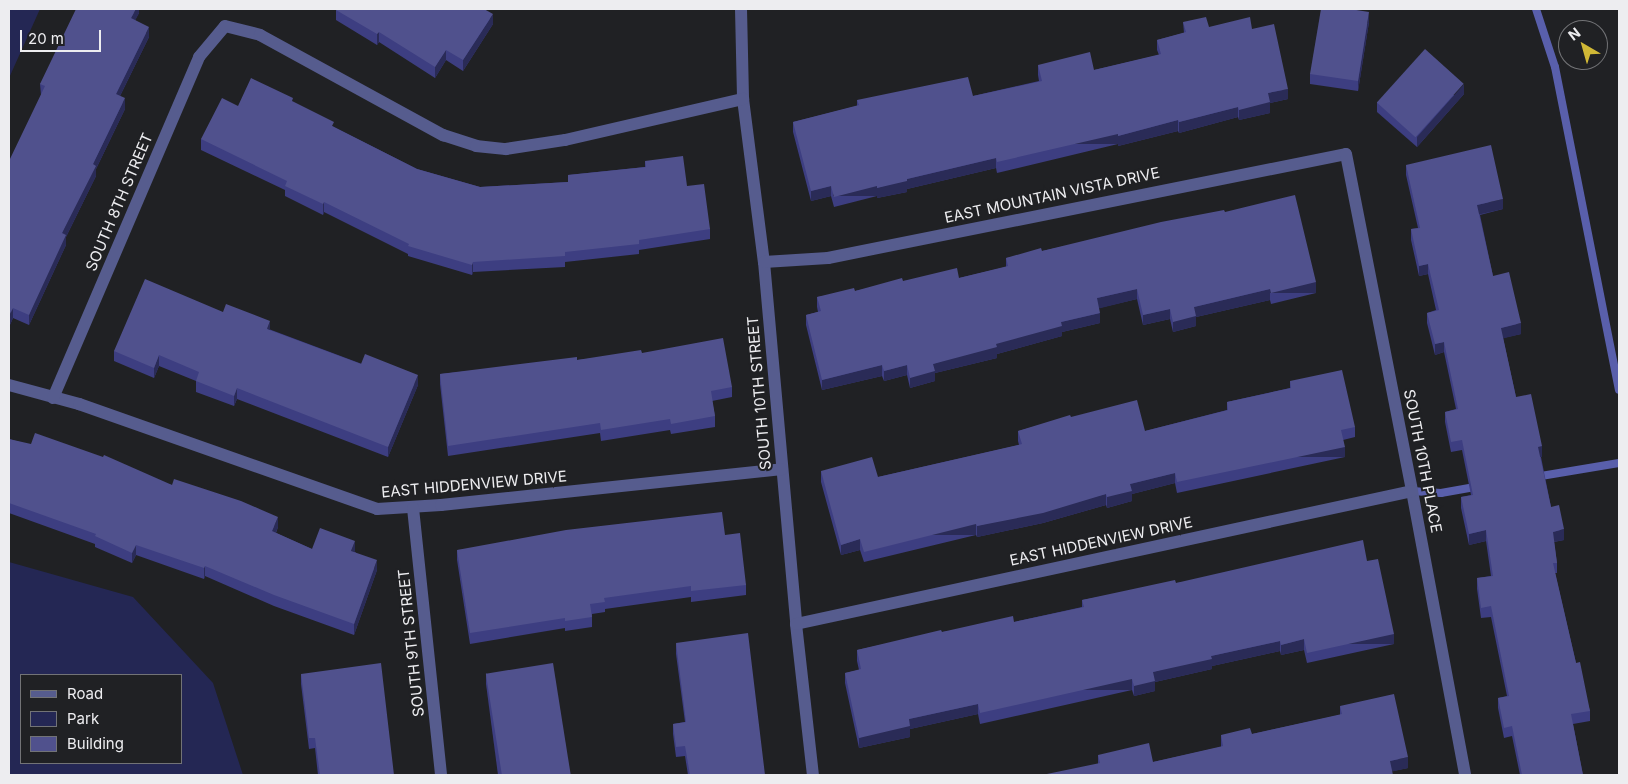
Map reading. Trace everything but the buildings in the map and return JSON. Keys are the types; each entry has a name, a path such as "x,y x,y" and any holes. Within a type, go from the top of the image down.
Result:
{"street":[{"name":"SOUTH 10TH STREET","path":"741,9 743,99 764,262 796,624 813,775"},
{"name":"SOUTH 8TH STREET","path":"53,398 199,57 225,26 260,35 443,135 476,146 506,149 565,140 743,99"},
{"name":"EAST MOUNTAIN VISTA DRIVE","path":"764,262 828,258 1346,154"},
{"name":"SOUTH 10TH PLACE","path":"1346,154 1412,491 1464,775"},
{"name":"EAST HIDDENVIEW DRIVE","path":"9,385 79,404 377,510 413,508 782,469"},
{"name":"EAST HIDDENVIEW DRIVE","path":"796,624 1412,491"},
{"name":"SOUTH 9TH STREET","path":"413,508 441,775"}],"green space":[{"path":"9,9 40,9 9,78"},
{"path":"9,562 133,597 213,683 243,775 9,775"}],"waterway":[{"path":"1536,9 1555,67 1619,390"},
{"path":"1535,477 1619,463"},
{"path":"1412,491 1441,493 1480,486"}]}
